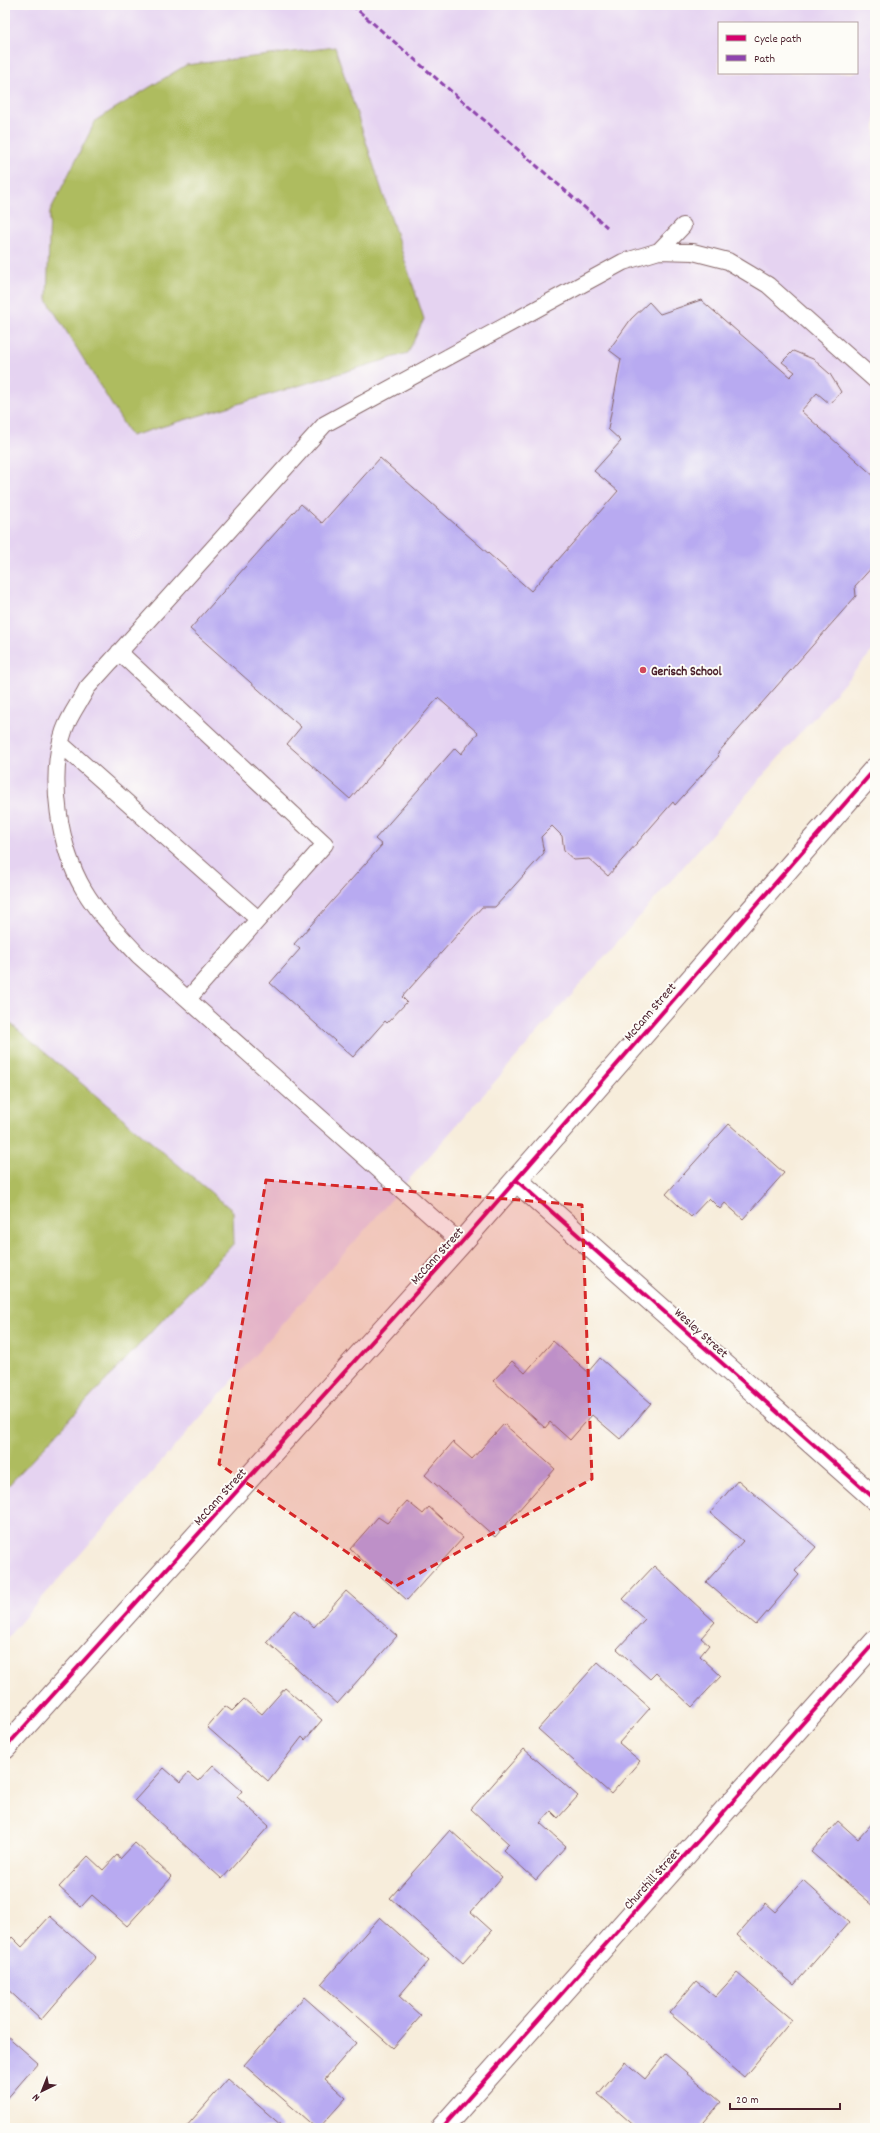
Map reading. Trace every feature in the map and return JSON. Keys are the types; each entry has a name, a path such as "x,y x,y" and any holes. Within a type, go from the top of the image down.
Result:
{"street":[{"name":"McCann Street","path":"5,1748 461,1243 875,769"},
{"name":"Wesley Street","path":"516,1180 875,1499"},
{"name":"Churchill Street","path":"442,2128 875,1642"}],"lane":[{"path":"659,251 683,226"},
{"path":"461,1243 138,955 99,911 84,890 72,867 65,843 60,817 56,781 57,757 65,730 87,688 325,424 622,262 659,251 693,252 728,261 768,285 875,380"},
{"path":"119,652 325,844 188,999"},
{"path":"61,744 258,920"}],"highlighted area":[{"path":"266,1180 582,1205 592,1479 396,1586 219,1464"}],"shaded area":[{"path":"5,5 875,5 875,648 5,1640"}],"green space":[{"path":"335,47 424,319 408,353 131,436 47,300 50,211 96,120 186,65"},
{"path":"5,1019 233,1211 234,1243 5,1489"}],"building":[{"path":"701,300 790,377 795,372 782,362 793,351 813,359 830,374 841,392 830,404 817,393 801,411 875,477 875,564 855,586 856,596 717,754 719,756 675,805 673,802 608,876 589,859 574,860 564,851 562,836 552,826 541,837 544,853 495,907 482,907 402,997 407,1002 387,1023 385,1021 353,1057 270,983 300,949 294,944 382,845 375,839 455,748 461,754 478,733 438,698 350,799 287,744 301,727 190,629 301,504 322,523 380,458 531,591 618,491 594,471 621,441 608,429 621,359 609,350 631,319 649,302 660,314"},
{"path":"729,1124 784,1173 743,1219 725,1203 720,1209 709,1198 691,1217 666,1194"},
{"path":"553,1341 588,1372 600,1358 651,1403 620,1439 592,1415 570,1440 550,1422 545,1428 493,1381 512,1361 525,1373"},
{"path":"504,1424 555,1469 495,1537 425,1475 453,1442 472,1459"},
{"path":"738,1480 816,1547 795,1571 799,1575 756,1625 706,1582 743,1541 710,1513"},
{"path":"407,1501 423,1514 429,1507 463,1538 407,1600 350,1549 378,1517 387,1523"},
{"path":"654,1566 715,1622 701,1638 709,1645 700,1656 721,1676 692,1707 656,1673 650,1679 617,1649 645,1619 623,1599"},
{"path":"346,1591 397,1636 337,1704 267,1642 295,1610 314,1627"},
{"path":"598,1662 650,1708 619,1743 640,1761 611,1794 538,1729"},
{"path":"285,1688 322,1720 305,1740 302,1737 268,1781 207,1727 225,1706 232,1711 244,1699 262,1714"},
{"path":"524,1749 578,1796 558,1818 551,1811 540,1823 566,1846 536,1880 503,1850 509,1844 471,1809"},
{"path":"213,1765 242,1791 237,1797 269,1826 222,1879 135,1800 164,1768 180,1782 188,1773 198,1781"},
{"path":"875,1820 875,1907 811,1852 838,1821 858,1839"},
{"path":"450,1830 502,1877 471,1912 492,1931 463,1963 390,1898"},
{"path":"135,1843 172,1877 127,1926 92,1895 81,1907 59,1887 88,1856 103,1870 117,1855 120,1859"},
{"path":"803,1880 849,1922 794,1985 737,1935 765,1903 775,1912"},
{"path":"50,1916 96,1957 41,2020 5,1987 5,1945 12,1937 22,1947"},
{"path":"380,1917 429,1961 399,1996 421,2016 393,2048 321,1984"},
{"path":"737,1973 792,2020 744,2077 669,2013 696,1981 715,1997"},
{"path":"304,1997 356,2043 325,2079 346,2098 319,2128 316,2128 244,2065"},
{"path":"5,2034 38,2063 5,2101"},
{"path":"665,2054 721,2102 699,2128 637,2128 598,2094 625,2062 645,2079"},
{"path":"228,2079 282,2126 280,2128 185,2128"}],"marked path":[{"path":"352,5 607,227"}],"cycle path":[{"path":"5,1748 461,1243 875,769"},
{"path":"516,1180 875,1499"},
{"path":"442,2128 875,1642"}],"place":[{"name":"Gerisch School","path":"643,670"}]}
